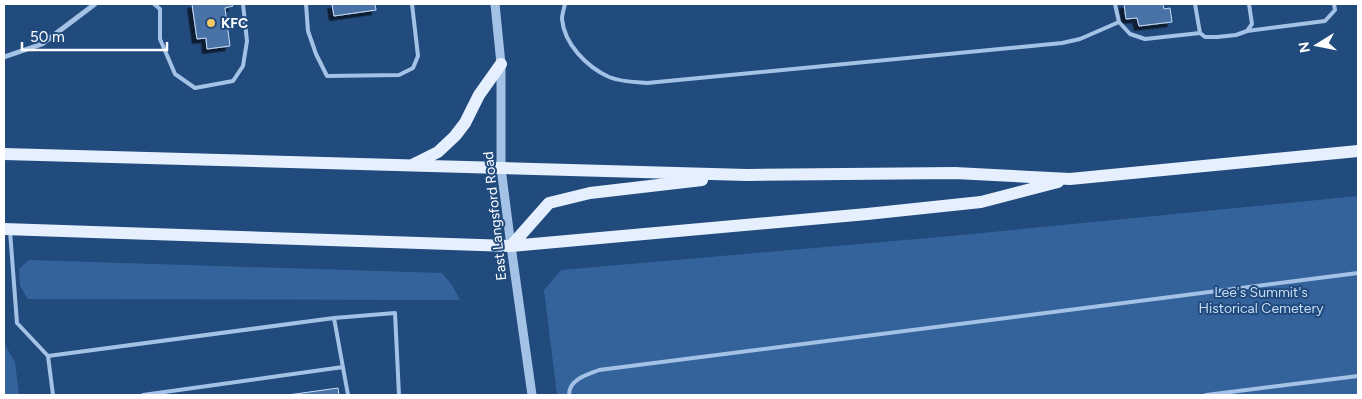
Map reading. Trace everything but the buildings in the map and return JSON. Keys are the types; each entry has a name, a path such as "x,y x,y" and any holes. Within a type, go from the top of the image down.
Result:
{"main road":[{"path":"411,165 438,152 455,136 465,123 479,95 501,64"},
{"path":"4,154 747,175 956,173 1070,179 1358,151"},
{"path":"510,246 549,203 590,193 747,175"},
{"path":"7,229 510,246 981,202 1070,179"}],"street":[{"path":"4,57 42,44 95,4"},
{"name":"East Langsford Road","path":"495,4 501,64 501,168 510,246 532,395"}],"lane":[{"path":"154,4 160,9 160,39 175,74 195,88 233,81 244,66 247,40 244,4"},
{"path":"306,4 308,31 316,54 327,76 399,76 413,68 418,56 412,4"},
{"path":"565,4 562,18 566,36 576,51 593,67 610,78 627,82 647,82 1062,44 1080,39 1119,22"},
{"path":"1115,4 1119,22 1130,34 1145,39 1200,33"},
{"path":"1195,4 1200,33 1205,37 1236,35 1247,31 1325,21 1335,10 1334,4"},
{"path":"1247,31 1252,24 1249,4"},
{"path":"7,229 17,323 48,356 53,395"},
{"path":"569,395 577,378 599,370 1358,273"},
{"path":"48,356 334,318 395,313 399,395"},
{"path":"334,318 348,395"},
{"path":"143,395 343,368"},
{"path":"1206,395 1358,376"}],"green space":[{"name":"Lee's Summit's Historical Cemetery","path":"1358,196 1358,395 557,395 544,290 561,270 951,236"},
{"path":"29,260 442,273 452,285 460,300 28,299 20,286 19,269"},
{"path":"4,343 15,362 19,395 4,395"}],"place":[{"name":"KFC","path":"211,23"}]}
